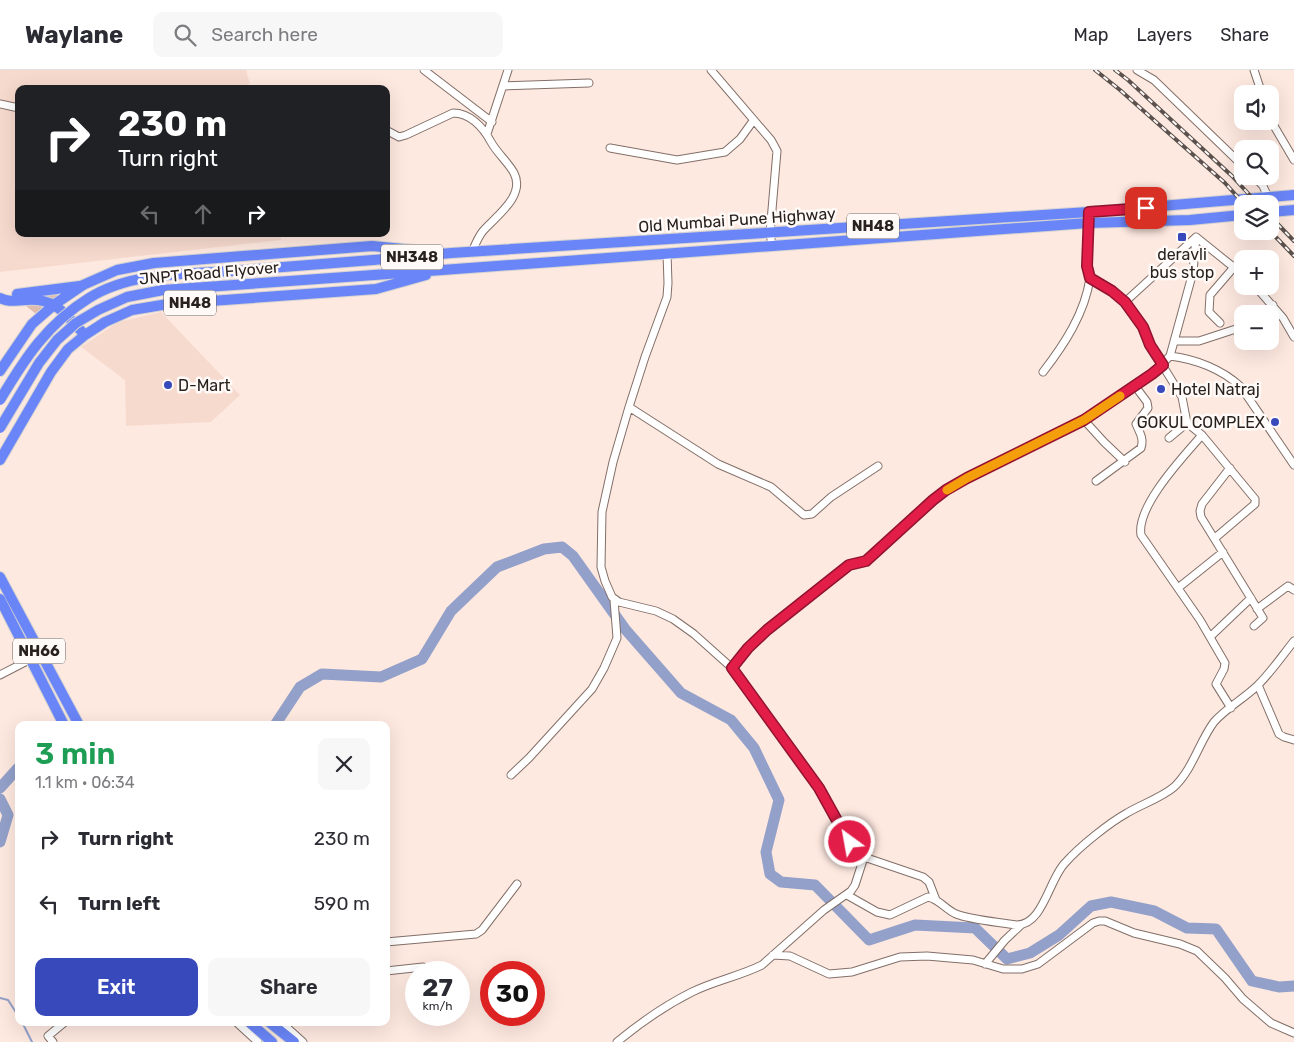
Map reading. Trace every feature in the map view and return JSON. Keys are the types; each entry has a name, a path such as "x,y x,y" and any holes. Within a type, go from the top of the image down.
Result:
{"highway":[{"name":"Old Mumbai Pune Highway","path":"1279,196 1294,195"},
{"name":"Old Mumbai Pune Highway","path":"451,268 772,246 1088,218 1234,200"},
{"path":"1184,205 1184,220"},
{"path":"1279,211 1294,210"},
{"name":"Old Mumbai Pune Highway","path":"451,253 770,233 1088,218 1184,220 1234,216"},
{"name":"NH48","path":"0,297 83,285 117,270 154,263 372,246 451,253"},
{"name":"JNPT Road Flyover","path":"0,400 46,331 90,297 122,284 158,276 451,253"},
{"name":"JNPT Road Flyover","path":"0,428 35,370 57,340 76,323 98,310 127,297 163,290 451,268"},
{"name":"NH48","path":"0,460 51,372 68,349 84,335 105,322 132,310 168,304 376,289 451,268"},
{"path":"0,371 32,324 55,304 83,285"},
{"path":"0,297 8,302 42,299 55,304 84,335"},
{"name":"NH66","path":"0,577 77,721"},
{"name":"NH66","path":"0,599 62,721"},
{"path":"254,1026 272,1042"},
{"path":"274,1026 294,1042"}],"street":[{"path":"424,70 492,122"},
{"path":"487,134 508,70"},
{"path":"710,70 771,140 777,151 770,233 772,246"},
{"path":"1137,70 1154,80 1234,157"},
{"path":"1254,70 1259,85"},
{"path":"503,86 589,83"},
{"path":"0,104 15,107"},
{"path":"390,132 399,137 453,113 460,113 474,120 487,134 495,149 514,173 516,181 514,194 506,208 481,233 472,252"},
{"path":"610,148 677,160 726,152 740,139 753,121"},
{"path":"1276,130 1294,160"},
{"path":"1043,372 1073,328 1088,288 1090,278 1087,266 1088,218"},
{"path":"1125,302 1196,237"},
{"path":"1196,237 1234,265"},
{"path":"732,668 748,648 767,630 849,565 866,561 933,500 967,478 1084,420 1163,365 1170,356 1193,272 1196,237"},
{"path":"512,775 592,689 604,668 617,638 615,602 605,582 601,567 602,512 613,462 629,407 667,297 667,253"},
{"path":"1220,324 1209,312 1210,295 1234,267"},
{"path":"1090,278 1112,291 1125,302 1143,327 1150,345 1182,397 1187,423 1202,435 1255,499 1255,502 1215,538"},
{"path":"1264,295 1273,305"},
{"path":"1279,313 1294,337"},
{"path":"1174,341 1199,341 1234,330"},
{"path":"1170,356 1187,358 1231,378 1241,387 1294,465"},
{"path":"1096,481 1125,462 1141,448 1142,437 1136,424 1148,408 1147,402 1135,386"},
{"path":"629,407 718,464 771,487 807,516 812,514 831,497 878,466"},
{"path":"1084,420 1125,462"},
{"path":"1169,438 1187,423"},
{"path":"1202,435 1164,480 1144,514 1140,527 1141,535 1178,588 1210,638 1225,666 1216,682 1216,687 1231,708"},
{"path":"1230,468 1202,504 1200,511 1201,517 1263,618 1254,626"},
{"path":"1178,588 1223,552"},
{"path":"1257,609 1288,586 1294,590"},
{"path":"1210,638 1251,598"},
{"path":"615,602 656,611 673,618 732,668 819,788 845,835 864,857 923,876 929,882 936,900"},
{"path":"985,964 1002,943 1040,910 1058,871 1066,862 1117,819 1174,787 1199,751 1213,724 1258,685 1294,641"},
{"path":"0,675 31,659"},
{"path":"1258,685 1279,734 1294,740"},
{"path":"617,1042 655,1013 693,991 751,970 774,955 824,910 845,896 855,886 864,857"},
{"path":"390,942 476,934 482,930 517,884"},
{"path":"845,896 877,912 890,915 925,898 931,898 947,910 958,915 1021,925"},
{"path":"774,955 790,956 824,972 834,974 852,972 900,957 927,956 953,957 1003,969 1022,969 1038,964 1093,923 1105,921 1134,933 1197,950 1226,978 1243,1000 1271,1022 1294,1033"},
{"path":"390,971 405,969"},
{"path":"53,1042 48,1036 60,1026"},
{"path":"240,1026 258,1042"},
{"path":"285,1026 303,1042"}],"shaded area":[{"path":"0,70 246,70 250,84 247,85 15,85 15,237 280,237 281,240 0,272"},
{"path":"65,292 36,314 15,297"},
{"path":"161,312 240,395 211,422 126,426 125,380 81,347 118,322"}],"waterway":[{"path":"278,721 300,687 322,674 381,677 422,659 451,611 497,567 544,549 562,547 573,556 625,629 681,693 731,720 754,748 779,800 766,852 770,874 781,882 815,885 869,940 915,925 975,928 1007,959 1030,953 1059,935 1091,906 1111,902 1154,911 1187,928 1216,929 1252,981 1279,987 1294,986"},
{"path":"0,788 15,771"},
{"path":"0,799 8,815 0,842"},
{"path":"0,998 8,1000 15,1011"},
{"path":"24,1026 32,1042"}],"railway":[{"path":"1095,70 1225,183 1236,195"},
{"path":"1115,70 1232,176 1250,195"},
{"path":"1279,225 1294,241"},
{"path":"1279,240 1294,256"}],"slow traffic":[{"path":"947,490 967,478 1084,420 1120,396"}],"place":[{"name":"deravli bus stop","path":"1182,237"},
{"name":"D-Mart","path":"168,385"},
{"name":"Hotel Natraj","path":"1161,389"},
{"name":"GOKUL COMPLEX","path":"1275,422"}],"route":[{"path":"850,842 819,788 732,668 748,648 767,630 849,565 866,561 933,500 967,478 1084,420 1163,365 1150,345 1143,327 1125,302 1112,291 1090,278 1087,266 1089,212 1146,208"}]}
